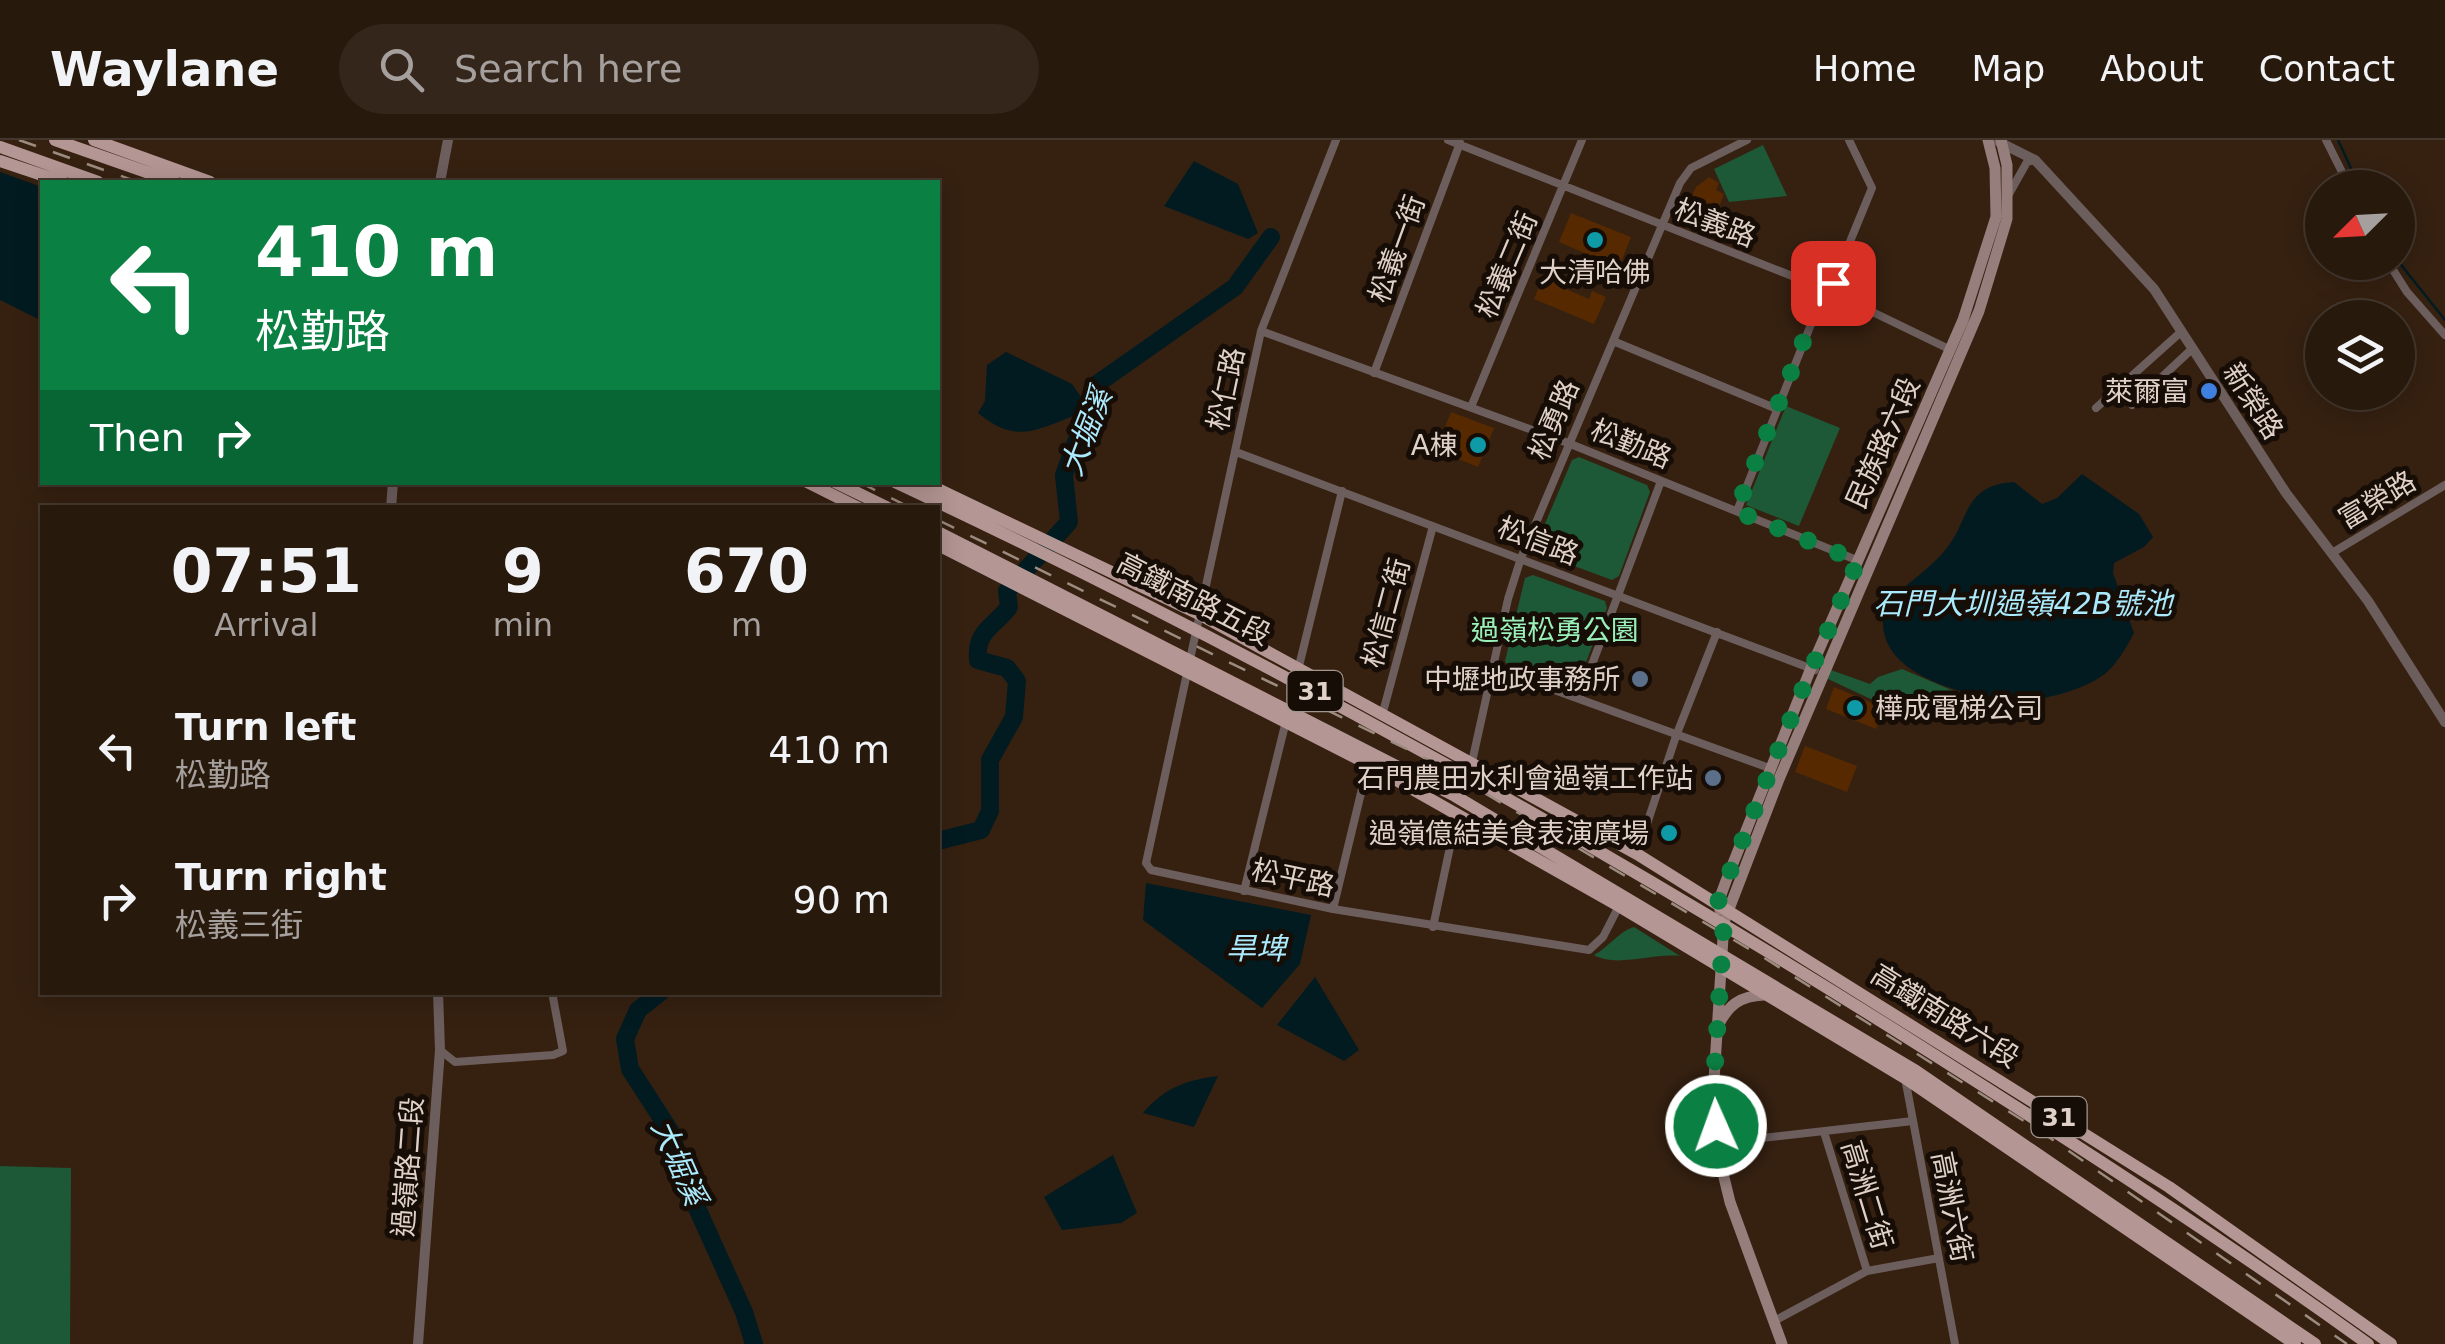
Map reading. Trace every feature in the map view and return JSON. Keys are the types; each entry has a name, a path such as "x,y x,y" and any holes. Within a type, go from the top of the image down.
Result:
{"main road":[{"path":"55,140 169,180"},
{"path":"65,140 78,148"},
{"path":"94,140 204,180"},
{"name":"民族路六段","path":"1782,1344 1730,1202 1717,1143 1713,1096 1723,911 1776,770 1957,353 2003,195 1995,141"},
{"path":"0,147 92,180"},
{"path":"0,161 58,180"},
{"path":"813,485 853,505"},
{"path":"828,485 856,492"},
{"path":"841,485 882,505"},
{"name":"高鐵南路五段","path":"902,485 1299,666 1637,854 1723,911"},
{"name":"高鐵南路五段","path":"929,485 1196,620 1459,769 1723,911"},
{"name":"高鐵南路五段","path":"940,533 1458,811 1720,961"},
{"name":"高鐵南路五段","path":"940,546 1455,796 1720,961"},
{"name":"高鐵南路六段","path":"1723,911 2156,1195 2368,1344"},
{"name":"高鐵南路六段","path":"1723,911 2202,1210 2391,1344"},
{"name":"31","path":"1720,961 1764,995 1905,1078 2295,1344"},
{"name":"31","path":"1720,961 1916,1070 2315,1344"},
{"path":"1716,1030 1732,1004 1749,996 1764,995"},
{"path":"2156,1195 2202,1210"},
{"path":"2138,1235 2194,1258"}],"street":[{"path":"440,180 448,140"},
{"name":"松仁路","path":"1186,663 1261,331 1336,140"},
{"name":"松義路","path":"1448,140 1824,289 1957,353"},
{"name":"松義二街","path":"1471,407 1582,140"},
{"name":"松勇路","path":"1472,762 1508,599 1521,558 1662,227 1690,168 1747,140"},
{"path":"1736,511 1824,289 1833,283 1872,188 1849,140"},
{"path":"2326,140 2341,170"},
{"name":"新榮路","path":"1995,141 2036,160 2154,289 2286,493 2397,644 2445,722"},
{"name":"松義一街","path":"1374,373 1460,142"},
{"path":"2003,195 2027,162 2036,160"},
{"path":"2399,280 2445,335"},
{"name":"松勤路","path":"1261,331 1568,444 1864,563"},
{"path":"2096,408 2182,331"},
{"path":"1612,341 1778,409"},
{"path":"2132,405 2193,348"},
{"name":"松信路","path":"1236,452 1818,671"},
{"path":"1579,699 1662,481"},
{"name":"富榮路","path":"2332,553 2445,486"},
{"path":"1299,666 1342,490"},
{"name":"松信二街","path":"1383,712 1433,526"},
{"path":"1637,854 1676,736 1717,632"},
{"name":"松平路","path":"1186,663 1146,864 1151,870 1333,909 1590,950 1603,937 1619,906"},
{"path":"1494,668 1776,770"},
{"path":"1244,890 1286,722"},
{"path":"1333,909 1368,764"},
{"path":"1433,927 1458,811"},
{"name":"過嶺路二段","path":"418,1344 440,1050 438,995"},
{"path":"440,1050 455,1062 553,1055 562,1050 553,995"},
{"name":"高洲六街","path":"1905,1078 1956,1344"},
{"path":"1717,1143 1912,1121"},
{"name":"高洲二街","path":"1824,1132 1867,1271"},
{"path":"1774,1321 1867,1271 1939,1258"}],"green space":[{"path":"1763,145 1787,196 1729,202 1714,169"},
{"path":"1786,406 1840,428 1799,526 1746,505"},
{"path":"1579,457 1647,485 1650,492 1619,576 1612,580 1539,553 1536,545 1572,460"},
{"name":"過嶺松勇公園","path":"1533,575 1605,601 1607,608 1576,688 1570,690 1509,668 1505,661 1525,578"},
{"path":"1902,669 1956,692 1950,703 1901,695 1873,700 1828,679 1831,670 1870,684"},
{"path":"1634,927 1680,956 1613,960 1594,955"},
{"path":"0,1166 71,1168 70,1344 0,1344"}],"water":[{"path":"1194,161 1238,184 1258,233 1248,239 1164,206"},
{"path":"0,172 40,186 40,320 0,300"},
{"path":"1006,352 1072,384 1081,397 1076,415 1026,432 1003,429 978,413 985,401 987,365"},
{"name":"石門大圳過嶺42B號池","path":"2082,474 2139,514 2153,537 2144,547 2114,563 2113,573 2134,633 2112,667 2092,682 2068,692 2015,701 1938,684 1900,660 1888,644 1883,624 1887,601 1941,555 1975,498 1984,490 2014,482 2042,504 2057,498"},
{"name":"旱埤","path":"1146,883 1311,915 1300,964 1262,1008 1143,920"},
{"name":"旱埤","path":"1315,977 1359,1050 1344,1061 1277,1025"},
{"path":"1218,1076 1194,1127 1143,1113 1176,1087"},
{"path":"1113,1155 1137,1213 1121,1223 1062,1230 1044,1197"}],"building":[{"path":"1709,177 1719,183 1716,190 1724,194 1712,226 1684,215 1696,187"},
{"name":"大清哈佛","path":"1571,213 1631,237 1619,268 1559,242"},
{"name":"大清哈佛","path":"1546,269 1563,276 1559,286 1589,299 1592,291 1606,297 1594,324 1534,299"},
{"path":"1451,412 1494,428 1478,467 1436,450"},
{"name":"樺成電梯公司","path":"1834,687 1884,708 1876,729 1826,709"},
{"path":"1805,746 1857,766 1847,792 1795,772"}],"waterway":[{"path":"2338,140 2352,170"},
{"name":"大堀溪","path":"940,840 981,830 990,811 990,760 1014,717 1017,681 1007,668 978,660 979,642 1009,607 1007,591 1069,522 1064,475 1097,384 1235,287 1271,237"},
{"path":"2413,280 2445,320"},
{"name":"大堀溪","path":"657,995 638,1010 625,1039 630,1069 670,1131 692,1197 744,1312 754,1344"}],"railway":[{"path":"19,140 132,180"},
{"path":"865,485 905,505"},
{"path":"940,521 1427,759 1766,959 2043,1133 2347,1344"}],"place":[{"name":"大清哈佛","path":"1595,240"},
{"name":"萊爾富","path":"2209,391"},
{"name":"A棟","path":"1478,445"},
{"name":"中壢地政事務所","path":"1640,679"},
{"name":"樺成電梯公司","path":"1855,708"},
{"name":"石門農田水利會過嶺工作站","path":"1713,778"},
{"name":"過嶺億結美食表演廣場","path":"1669,833"}],"route":[{"path":"1716,1126 1713,1096 1724,922 1718,902 1858,561 1736,511 1824,289 1833,283"}]}
